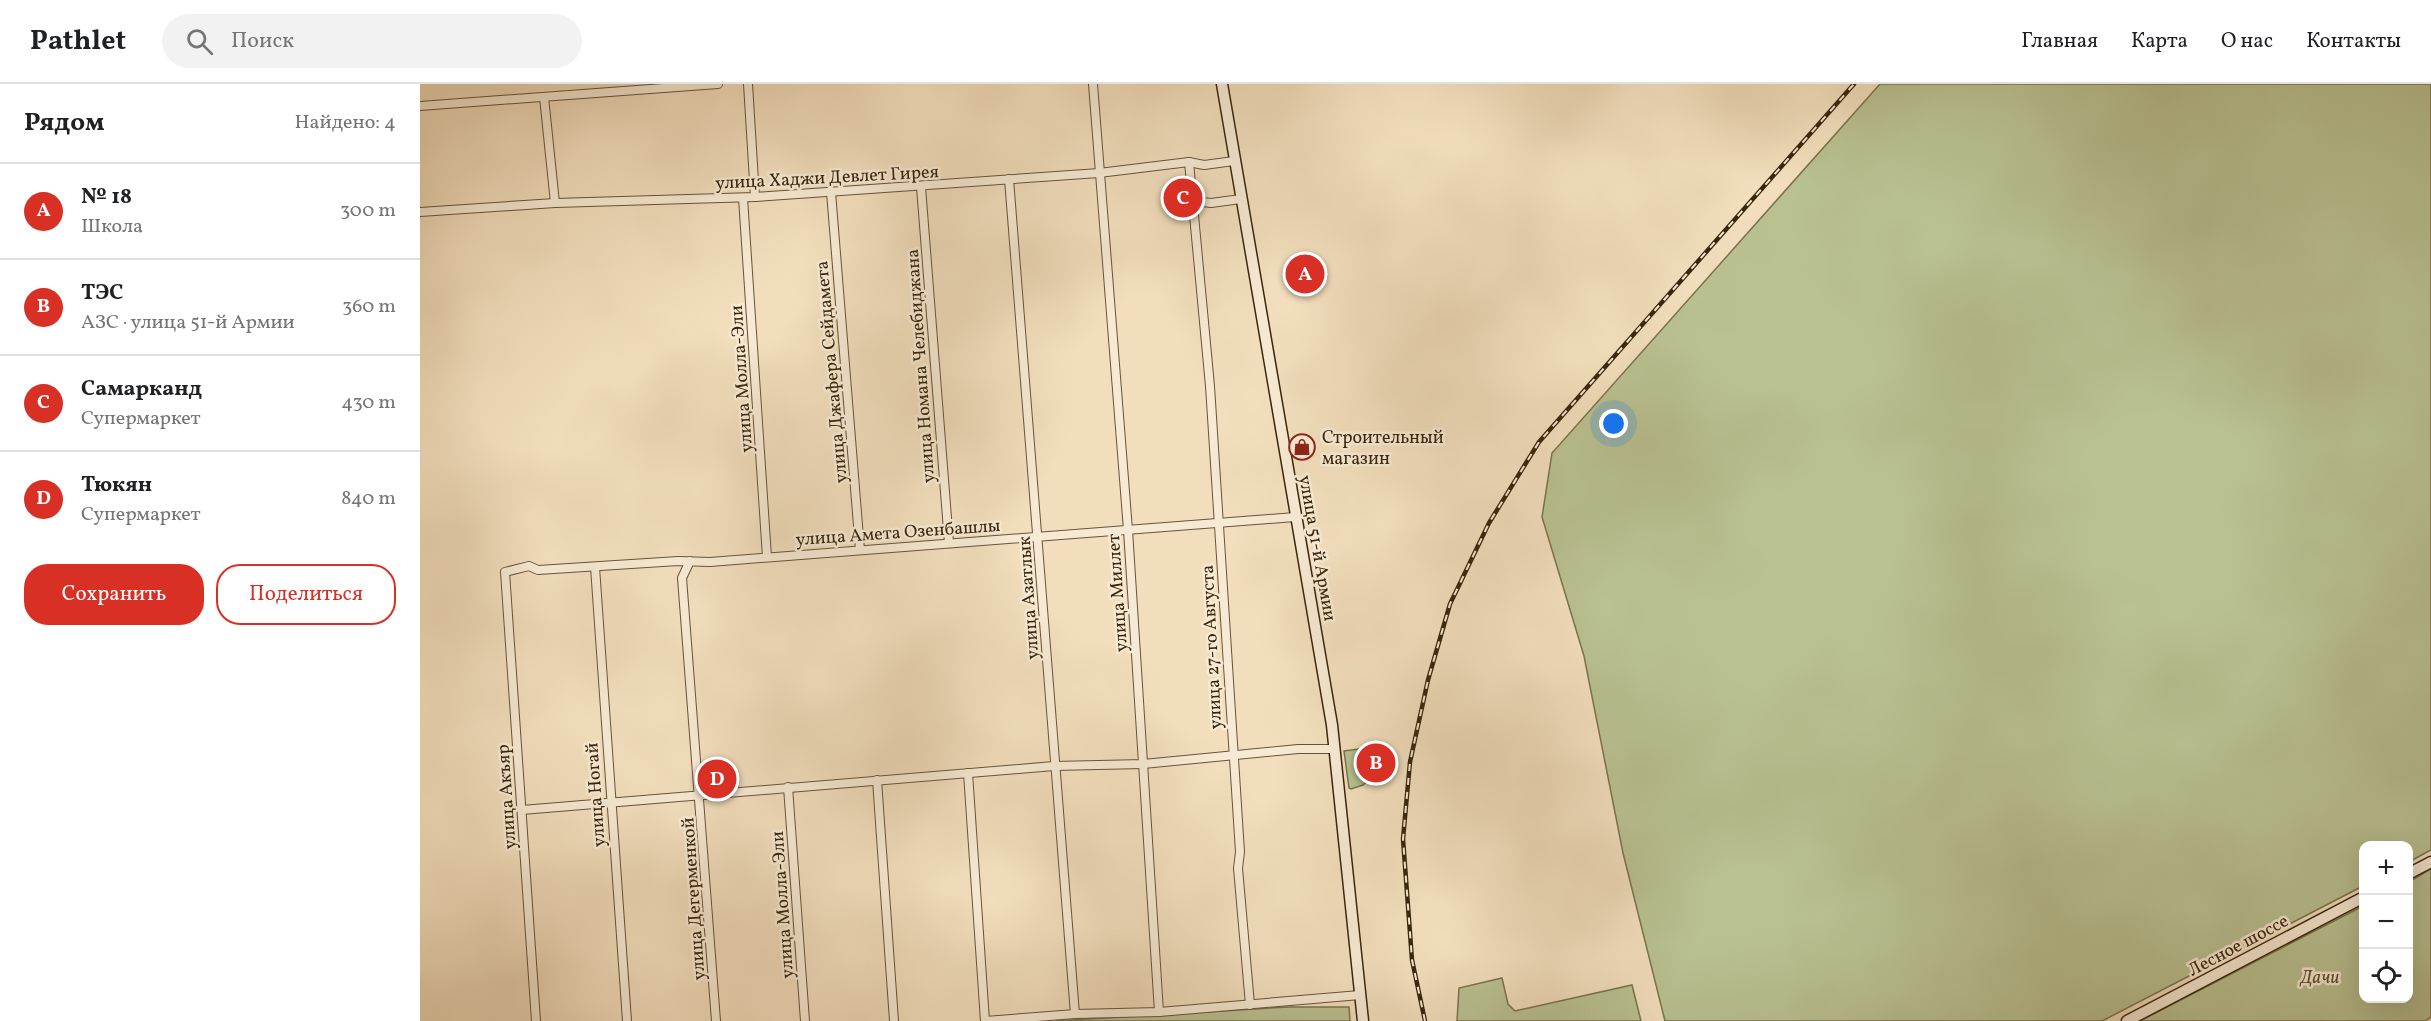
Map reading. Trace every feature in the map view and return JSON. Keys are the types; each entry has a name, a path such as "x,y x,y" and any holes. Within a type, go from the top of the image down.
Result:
{"main road":[{"name":"улица 51-й Армии","path":"1222,84 1295,517 1315,620 1335,749 1363,1021"},
{"path":"2413,872 2431,862"},
{"name":"Лесное шоссе","path":"2127,1021 2359,900"}],"street":[{"path":"420,106 718,84"},
{"path":"748,84 755,197"},
{"name":"улица Миллет","path":"1093,84 1128,530 1159,1012"},
{"path":"544,97 555,204"},
{"name":"улица Хаджи Девлет Гирея","path":"420,212 555,204 743,198 921,187 1099,173 1189,162 1204,165 1234,161"},
{"name":"улица 27-го Августа","path":"1189,162 1219,523 1240,852 1238,868 1250,1005"},
{"name":"улица Азатлык","path":"1009,179 1075,1014"},
{"name":"улица Номана Челебиджана","path":"921,187 949,543"},
{"name":"улица Джафера Сейдамета","path":"831,192 860,550"},
{"name":"улица Молла-Эли","path":"743,198 767,557"},
{"path":"1193,201 1211,203 1241,199"},
{"name":"улица Амета Озенбашлы","path":"505,572 529,566 538,570 690,561 710,562 1295,517"},
{"name":"улица Дегерменкой","path":"690,561 682,578 716,1021"},
{"name":"улица Ногай","path":"595,567 627,1021"},
{"name":"улица Акъяр","path":"505,572 536,1021"},
{"path":"522,810 1054,766 1143,764 1298,749 1335,749"},
{"path":"968,773 985,1021 1075,1014 1159,1012 1360,995"},
{"path":"877,780 894,1021"},
{"name":"улица Молла-Эли","path":"788,787 805,1021"}],"green space":[{"path":"1880,84 2431,84 2431,850 2413,860 2413,841 2359,841 2359,888 2102,1021 1665,1021 1623,853 1584,656 1542,517 1552,453"},
{"path":"1359,749 1363,752 1367,781 1351,789 1344,751"},
{"name":"Дачи","path":"2431,869 2431,1017 2425,1021 2140,1021 2359,908 2359,1003 2413,1003 2413,880"},
{"path":"1502,978 1508,1004 1515,1011 1632,985 1641,1021 1457,1021 1459,988"},
{"path":"1288,1007 1349,1007 1350,1021 1055,1021"}],"railway":[{"path":"1425,1021 1412,960 1403,839 1410,762 1428,680 1450,604 1489,523 1539,442 1854,84"}],"place":[{"name":"Самарканд","path":"1183,198"},
{"name":"№ 18","path":"1305,274"},
{"name":"Строительный магазин","path":"1302,447"},
{"name":"ТЭС","path":"1376,763"},
{"name":"Тюкян","path":"717,779"}]}
